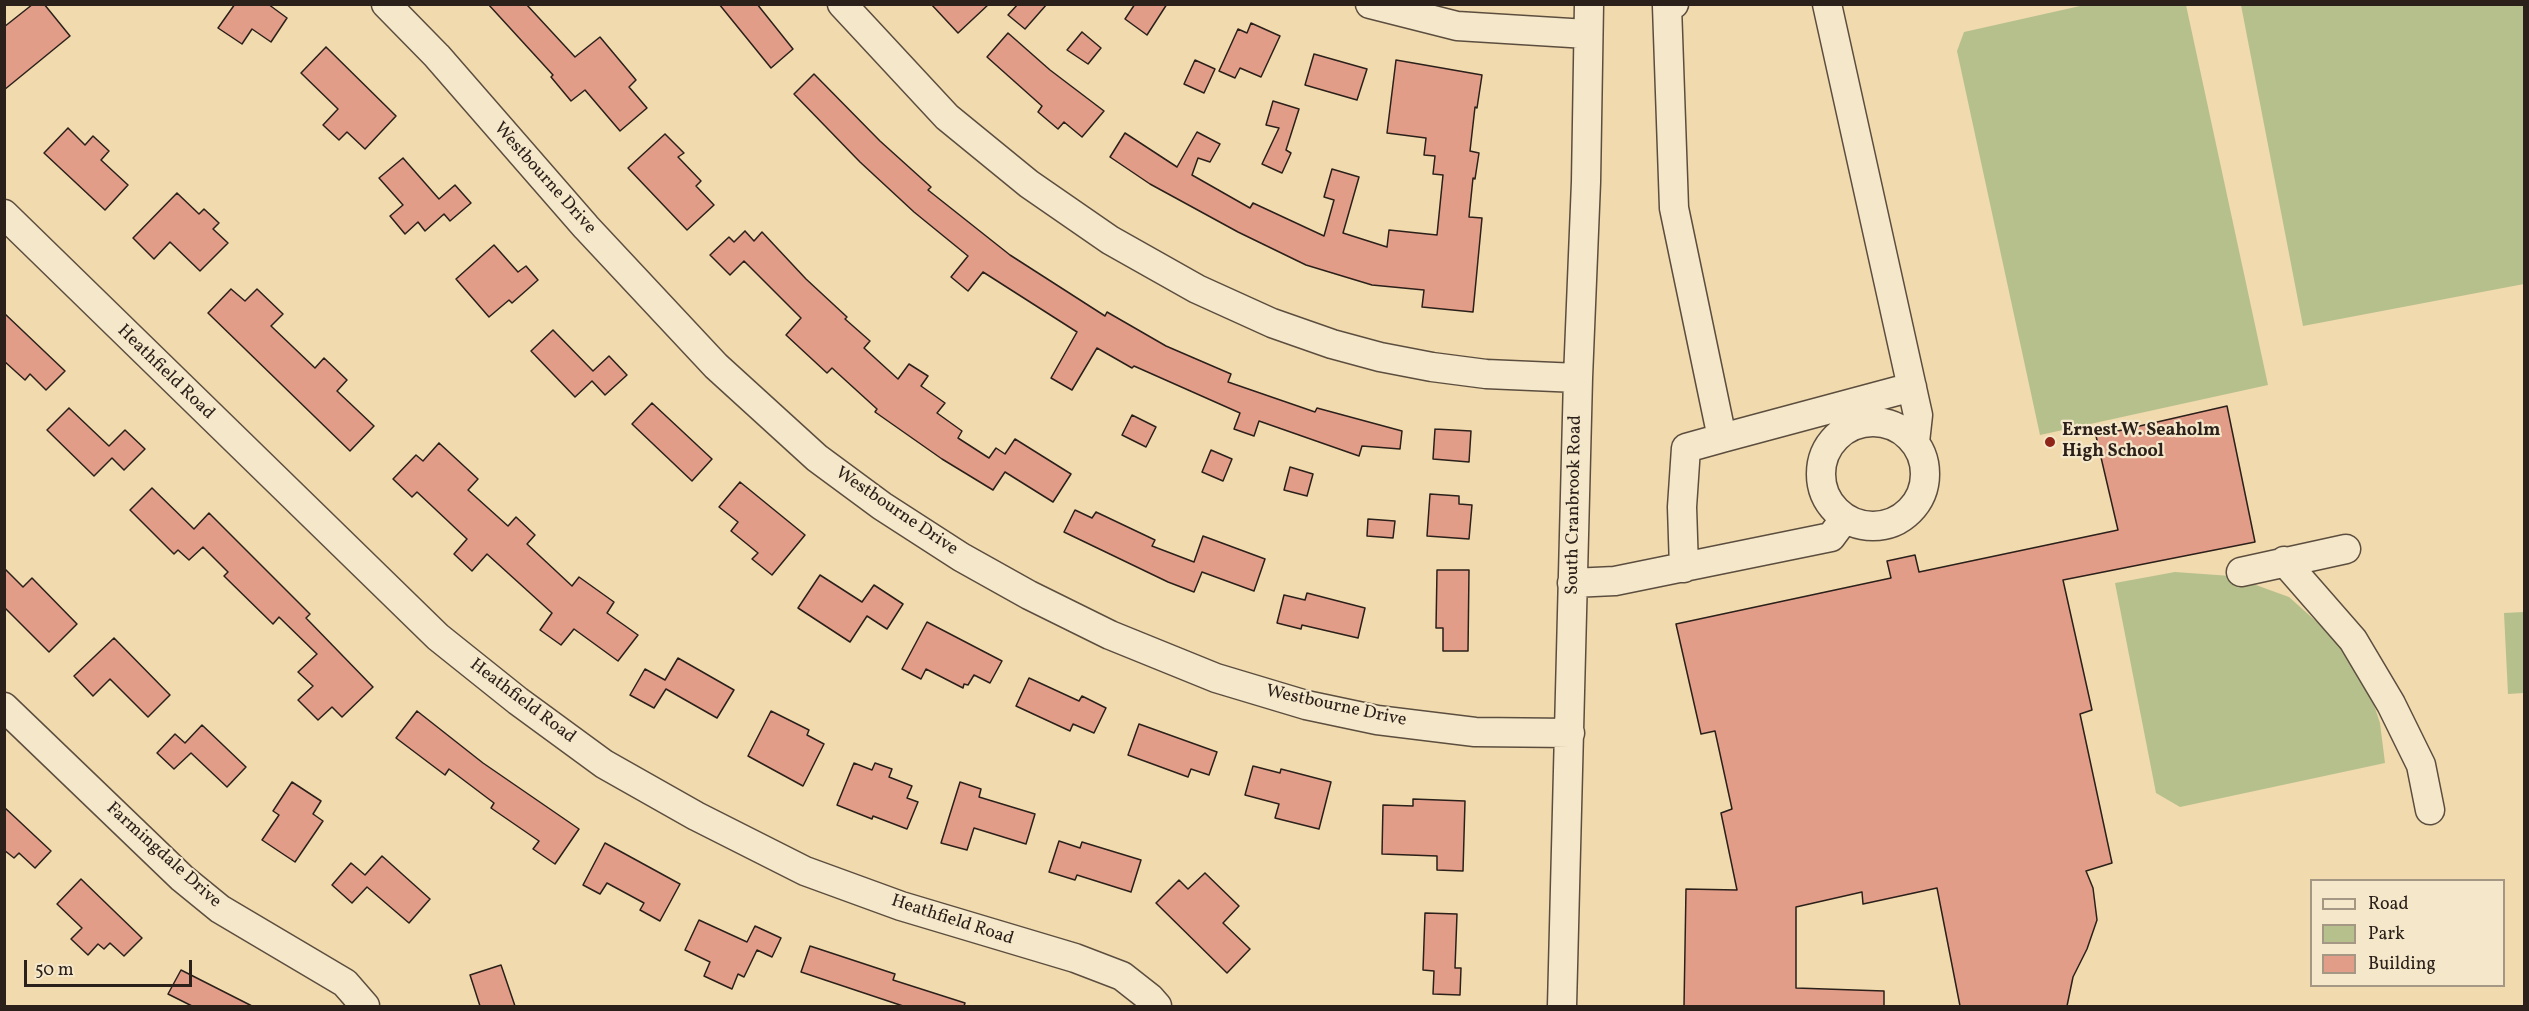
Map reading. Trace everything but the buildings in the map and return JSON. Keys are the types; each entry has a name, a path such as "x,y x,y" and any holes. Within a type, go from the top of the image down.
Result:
{"street":[{"name":"Westbourne Drive","path":"386,4 437,56 602,244 716,366 817,458 882,506 961,557 1029,595 1110,635 1216,678 1306,705 1377,720 1475,732 1570,733"},
{"path":"842,4 947,117 1029,184 1110,240 1197,289 1272,323 1332,344 1380,357 1486,374 1578,378"},
{"path":"1370,4 1457,26 1587,34"},
{"name":"South Cranbrook Road","path":"1562,1006 1572,583 1586,182 1588,4"},
{"path":"1674,4 1667,6 1674,208 1722,438"},
{"path":"1827,4 1918,415 1915,442"},
{"name":"Heathfield Road","path":"4,214 438,637 518,701 604,764 696,816 805,871 901,906 1075,958 1122,976 1157,1006"},
{"path":"1684,568 1682,507 1686,448 1912,387"},
{"path":"1872,421 1903,430 1915,442 1923,458 1926,476 1922,493 1912,509 1898,520 1880,525 1862,525 1845,518 1833,507 1824,492 1821,476 1823,460 1830,445 1841,433 1855,424 1872,421"},
{"path":"1572,583 1604,583 1831,537 1845,518"},
{"path":"2241,572 2346,549"},
{"path":"2284,561 2354,640 2391,704 2421,765 2430,810"},
{"name":"Farmingdale Drive","path":"4,707 182,878 220,909 345,983 365,1006"}],"green space":[{"path":"2089,4 2186,5 2268,385 2040,435 1957,51 1964,32"},
{"path":"2241,5 2524,5 2524,284 2303,326"},
{"path":"2175,572 2231,576 2289,597 2327,631 2368,687 2380,723 2385,763 2180,807 2156,793 2115,583"},
{"path":"2524,612 2524,693 2508,694 2504,613"}],"place":[{"name":"Ernest W. Seaholm High School","path":"2050,442"}]}
